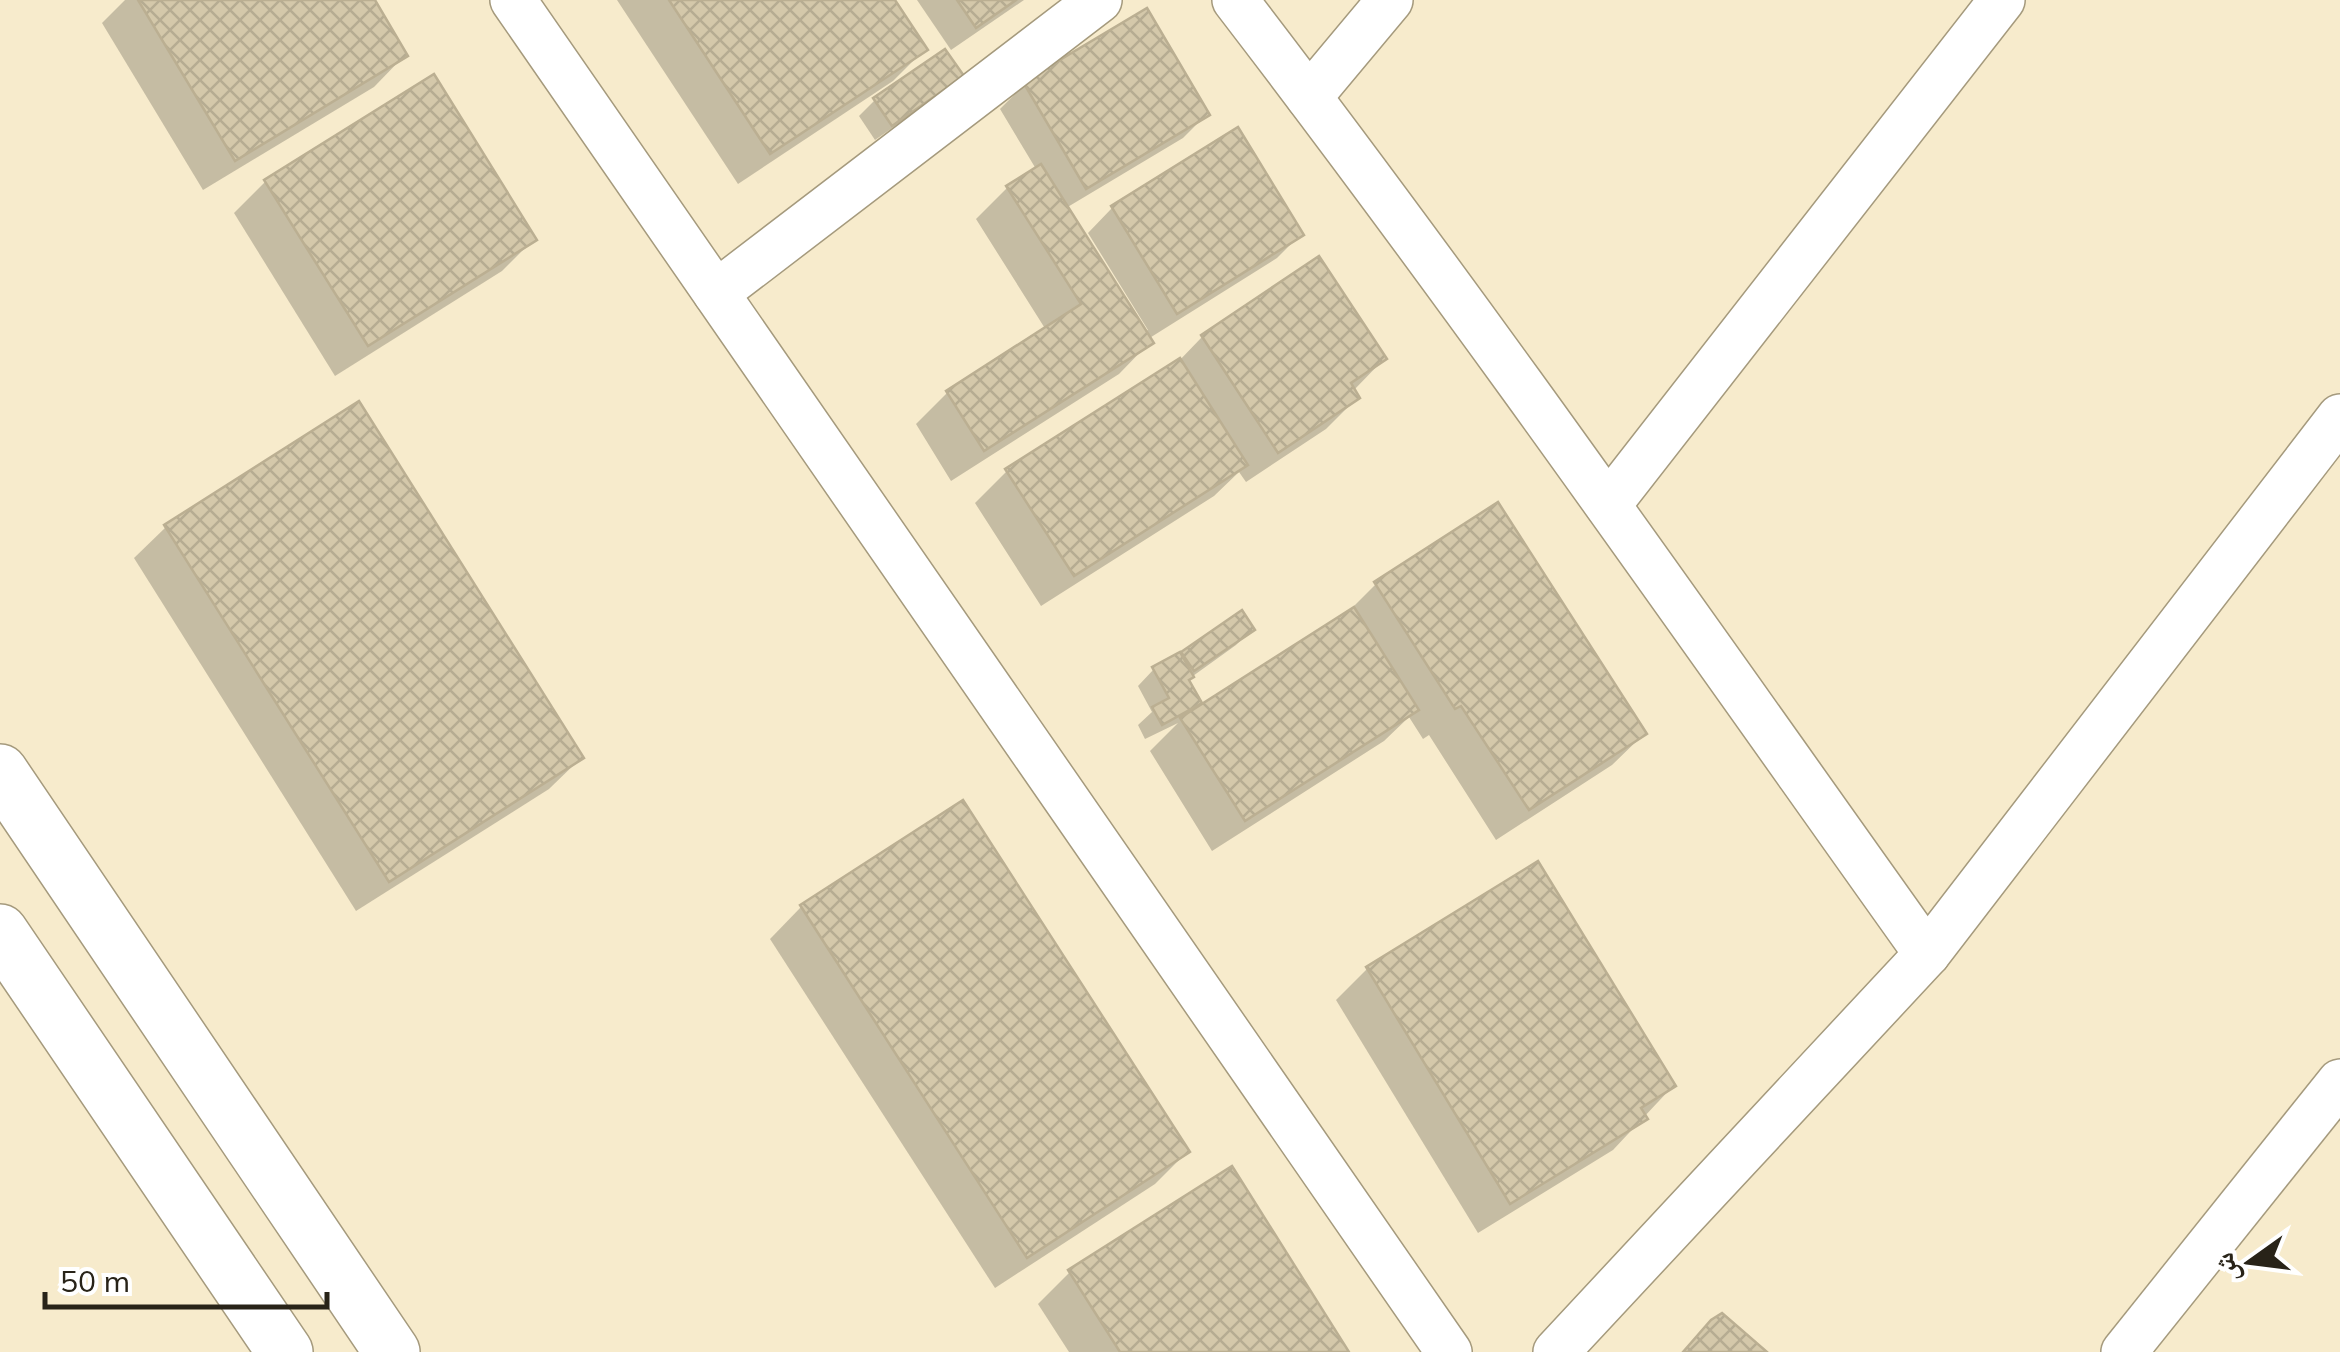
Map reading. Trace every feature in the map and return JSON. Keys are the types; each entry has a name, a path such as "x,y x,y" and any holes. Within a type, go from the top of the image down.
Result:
{"street":[{"path":"513,0 1450,1352"},
{"path":"716,293 1099,0"},
{"path":"1235,0 1608,505 1927,954"},
{"path":"1309,97 1390,0"},
{"path":"1608,505 2002,0"},
{"path":"1556,1352 1927,954 2340,417"},
{"path":"0,772 392,1352"},
{"path":"0,932 285,1352"},
{"path":"2124,1352 2340,1082"}],"building":[{"path":"138,0 375,0 408,56 235,161"},
{"path":"669,0 895,0 928,50 770,154"},
{"path":"957,0 1016,0 976,28"},
{"path":"1147,8 1210,115 1086,189 1023,82"},
{"path":"945,49 964,76 892,126 873,98"},
{"path":"434,74 537,240 368,346 264,180"},
{"path":"1238,127 1304,235 1177,314 1111,206"},
{"path":"1041,164 1154,343 984,451 946,391 1081,304 1006,186"},
{"path":"1319,256 1387,359 1351,383 1360,398 1278,453 1201,335"},
{"path":"1180,358 1248,465 1074,576 1005,469"},
{"path":"359,401 584,758 389,882 164,525"},
{"path":"1498,502 1647,734 1529,810 1461,706 1455,709 1374,582"},
{"path":"1354,607 1419,710 1245,821 1180,718"},
{"path":"1242,610 1255,630 1194,671 1181,652"},
{"path":"1180,652 1202,703 1162,725 1152,707 1169,698 1152,667"},
{"path":"963,800 1190,1152 1027,1258 800,905"},
{"path":"1538,861 1676,1086 1641,1108 1648,1119 1510,1204 1366,967"},
{"path":"1232,1166 1349,1352 1120,1352 1068,1270"},
{"path":"1722,1313 1767,1352 1683,1352"}]}
